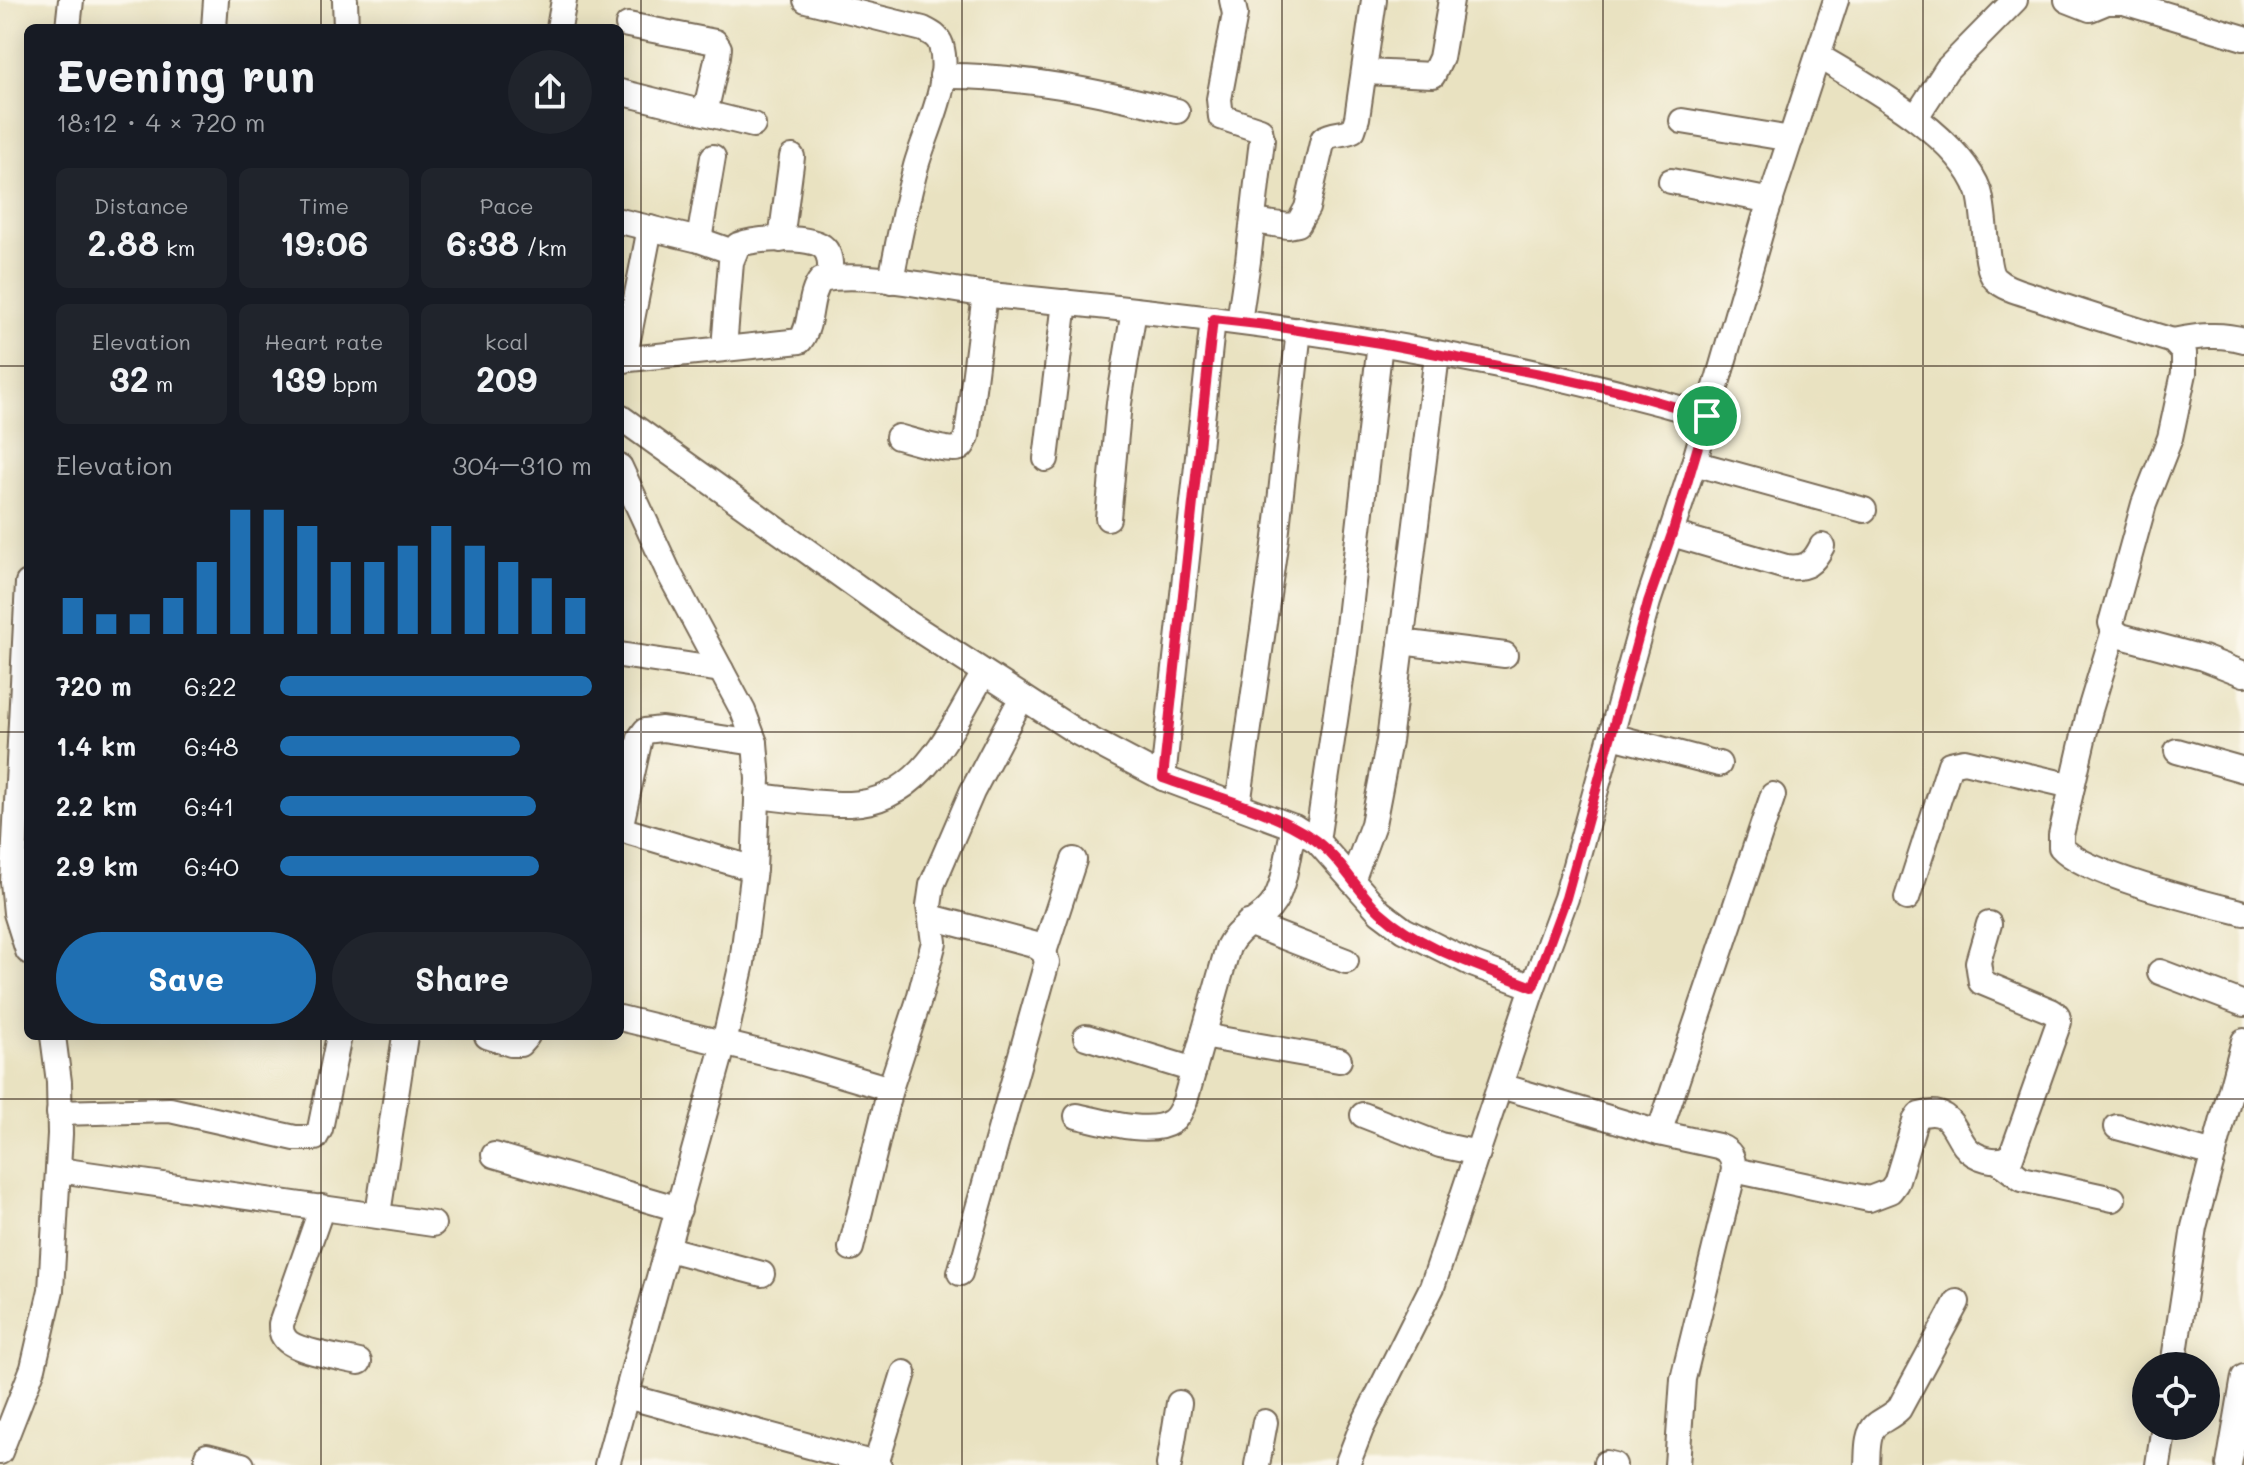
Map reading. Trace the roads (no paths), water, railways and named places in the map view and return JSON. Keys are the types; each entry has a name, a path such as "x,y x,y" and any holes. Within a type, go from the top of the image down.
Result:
{"street":[{"path":"68,24 71,0"},
{"path":"214,24 216,0"},
{"path":"345,0 346,24"},
{"path":"560,24 564,0"},
{"path":"806,0 923,29 934,34 941,43 942,76 900,231 891,281"},
{"path":"1232,0 1235,14 1219,107 1221,117 1260,130 1262,140 1239,322"},
{"path":"1253,221 1288,226 1298,224 1304,217 1323,139 1330,134 1353,130 1374,0"},
{"path":"1364,72 1433,75 1441,58 1451,0"},
{"path":"1347,1465 1361,1429 1432,1287 1566,898 1648,602 1672,534 1771,201 1836,0"},
{"path":"1916,117 1947,69 2015,0"},
{"path":"2067,0 2090,9 2107,2 2124,2 2244,38"},
{"path":"628,25 715,42 719,48 718,56 705,113"},
{"path":"1818,56 1916,117 1960,159 1974,180 1984,210 1988,267 1992,277 2004,286 2076,312 2173,341 2202,335 2244,340"},
{"path":"942,76 1011,79 1109,95 1177,111"},
{"path":"624,93 753,125"},
{"path":"1682,121 1791,139"},
{"path":"699,240 713,157"},
{"path":"781,240 792,157"},
{"path":"1671,181 1771,201"},
{"path":"624,222 699,240 733,252"},
{"path":"624,351 650,228"},
{"path":"724,348 733,252 738,245 750,240 781,240 823,246 830,261 830,278"},
{"path":"624,360 800,341 806,334 815,288 821,280 891,281 1239,322 1380,343 1589,384 1707,416"},
{"path":"898,437 948,448 958,449 963,445 967,436 985,294"},
{"path":"1046,459 1065,302"},
{"path":"1108,518 1119,403 1134,310"},
{"path":"1163,778 1213,319"},
{"path":"1238,805 1276,538 1299,330"},
{"path":"2173,341 2184,353 2184,373 2165,452 2144,504 2113,611 2111,623 2114,631 2095,690 2061,835 2061,847 2069,856 2153,888 2244,913"},
{"path":"1317,841 1345,653 1380,343"},
{"path":"1352,881 1373,824 1389,741 1437,355"},
{"path":"624,420 902,619 1078,733 1163,778 1294,827 1317,841 1380,912 1404,930 1472,964 1533,987"},
{"path":"1694,463 1864,510"},
{"path":"607,1465 724,1043 742,963 754,869 757,796 755,743 743,711 669,573 624,476"},
{"path":"1672,534 1799,568 1815,560 1822,546"},
{"path":"2114,631 2244,674"},
{"path":"1401,642 1505,655"},
{"path":"0,679 24,653"},
{"path":"624,656 721,670"},
{"path":"24,671 13,882 24,933"},
{"path":"757,796 848,804 899,791 929,763 984,673"},
{"path":"851,1248 890,1089 934,942 929,895 932,885 972,792 1022,697"},
{"path":"624,811 640,738 645,731 662,729 755,743"},
{"path":"1612,736 1719,764"},
{"path":"2177,751 2244,770"},
{"path":"1907,898 1950,764 1964,761 2072,786"},
{"path":"1659,1133 1773,795"},
{"path":"1077,1116 1150,1129 1169,1124 1178,1116 1185,1101 1228,947 1235,933 1274,902 1294,827"},
{"path":"624,829 754,869"},
{"path":"960,1273 1044,975 1047,962 1044,952 1074,860"},
{"path":"0,912 24,940"},
{"path":"931,917 1005,935 1033,944 1044,952"},
{"path":"1248,923 1346,961"},
{"path":"1989,924 1978,962 1981,982 2051,1011 2057,1015 2059,1022 2015,1149 2011,1157 1998,1161"},
{"path":"2160,972 2244,1004"},
{"path":"624,1019 890,1089"},
{"path":"1203,1036 1339,1060"},
{"path":"1086,1037 1194,1070"},
{"path":"0,1452 33,1368 51,1290 59,1170 59,1082 54,1040"},
{"path":"59,1113 170,1110 295,1138 315,1138 320,1129 338,1040"},
{"path":"378,1214 404,1040"},
{"path":"499,1040 511,1044 520,1044 524,1040"},
{"path":"2175,1352 2194,1227 2214,1154 2235,1111 2244,1041"},
{"path":"1501,1086 1727,1150 1733,1157 1734,1170 1683,1379 1677,1465"},
{"path":"1734,1170 1858,1198 1881,1196 1896,1183 1915,1121 1925,1113 1946,1117 1958,1129 1969,1150 1998,1161 2022,1179 2113,1199"},
{"path":"1363,1115 1427,1140 1478,1153"},
{"path":"2117,1127 2214,1154"},
{"path":"494,1155 679,1209"},
{"path":"59,1170 433,1224"},
{"path":"322,1207 281,1324 282,1334 295,1346 359,1362"},
{"path":"668,1249 762,1274"},
{"path":"1867,1465 1870,1434 1876,1425 1899,1409 1957,1302"},
{"path":"626,1396 878,1465 904,1373"},
{"path":"2229,1465 2244,1377"},
{"path":"1169,1465 1179,1403"},
{"path":"1257,1465 1265,1422"},
{"path":"2158,1465 2162,1440"},
{"path":"207,1456 242,1465"}]}
